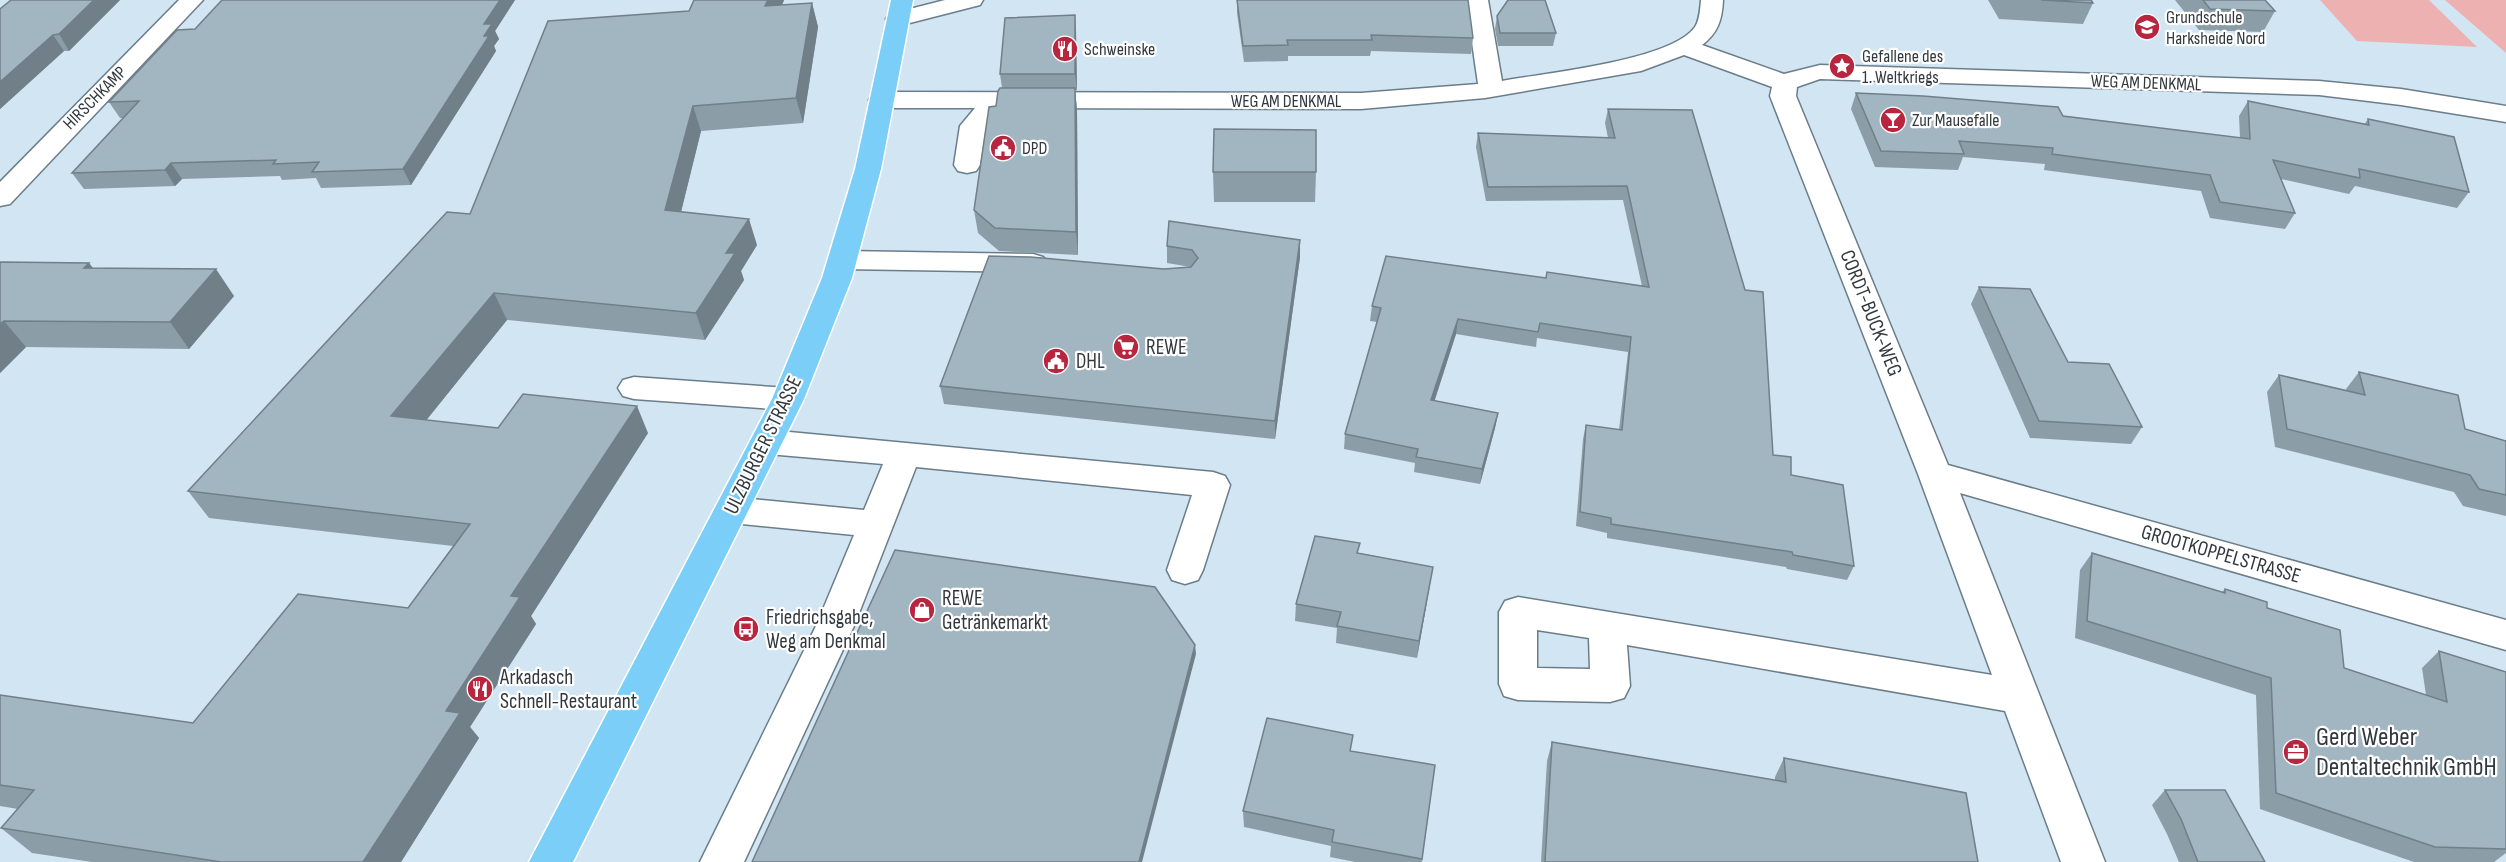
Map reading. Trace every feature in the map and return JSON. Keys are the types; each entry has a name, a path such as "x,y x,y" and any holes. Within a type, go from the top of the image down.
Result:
{"main road":[{"name":"ULZBURGER STRASSE","path":"551,862 788,399 837,278 868,169 900,9"}],"street":[{"name":"HIRSCHKAMP","path":"0,198 192,0"},
{"path":"900,9 972,0"},
{"path":"1478,0 1491,90"},
{"path":"1684,47 1703,33 1710,20 1712,0"},
{"path":"1684,47 1785,83"},
{"name":"WEG AM DENKMAL","path":"882,100 1361,101 1491,90 1641,64 1684,47"},
{"name":"WEG AM DENKMAL","path":"1785,83 1800,76 1821,72 2319,88 2401,97 2506,114"},
{"name":"CORDT-BUCK-WEG","path":"1785,83 1783,96 1935,474 2083,862"},
{"path":"968,165 973,126 994,100"},
{"path":"842,260 940,260 1056,264"},
{"path":"634,388 788,399"},
{"path":"768,442 1213,485 1185,570"},
{"path":"722,862 835,626 904,454"},
{"name":"GROOTKOPPELSTRASSE","path":"1935,474 2506,635"},
{"path":"732,510 876,524"},
{"path":"1607,626 2021,697"}],"shaded area":[{"path":"2320,0 2429,0 2477,47 2357,41"},
{"path":"2445,0 2506,0 2506,53"}],"building":[{"path":"11,0 94,0 59,34 53,35 0,82 0,9"},
{"path":"222,0 500,0 484,24 492,24 484,36 489,36 403,169 312,172 319,162 273,164 276,160 171,163 165,170 72,173 139,101 109,102 177,30 195,29"},
{"path":"694,0 768,0 765,6 812,3 796,98 693,106 665,210 749,219 726,253 735,253 696,313 494,293 391,416 498,428 523,394 637,406 511,596 520,597 446,711 460,713 363,862 221,862 1,828 34,790 0,785 0,695 193,723 298,594 408,608 470,524 188,491 447,212 470,214 548,21 689,11"},
{"path":"1237,0 1468,0 1473,38 1371,35 1372,40 1287,40 1288,45 1243,46"},
{"path":"1508,0 1545,0 1556,33 1500,33 1497,16"},
{"path":"2041,0 2091,0 2093,3"},
{"path":"2203,0 2265,0 2275,11 2210,9"},
{"path":"1075,15 1075,74 1000,74 1005,18"},
{"path":"1000,88 1075,88 1076,232 995,228 974,210 989,107 996,106"},
{"path":"1856,93 2058,107 2063,116 2250,139 2248,101 2369,125 2368,119 2454,137 2469,192 2359,169 2360,178 2273,160 2295,213 2220,202 2210,175 2052,154 2053,148 1959,141 1964,154 1881,151"},
{"path":"1608,109 1692,110 1745,290 1763,292 1773,455 1791,457 1791,475 1843,485 1854,566 1793,555 1792,552 1611,524 1611,518 1580,512 1586,425 1622,430 1631,337 1540,323 1538,332 1458,319 1431,400 1498,413 1482,469 1416,457 1418,449 1345,434 1381,308 1372,306 1386,256 1546,278 1547,272 1649,287 1627,186 1488,187 1478,133 1615,138"},
{"path":"1214,129 1316,130 1316,172 1213,172"},
{"name":"REWE","path":"1169,221 1300,240 1275,421 940,386 989,256 1031,257 1164,269 1191,267 1198,258 1192,250 1167,246"},
{"path":"0,262 89,263 84,268 216,269 170,322 4,321 0,324"},
{"path":"1979,287 2030,289 2068,362 2109,364 2142,427 2039,421"},
{"path":"2359,372 2458,395 2465,429 2506,441 2506,495 2479,489 2470,475 2287,429 2279,375 2365,395"},
{"path":"1315,536 1360,543 1357,553 1433,567 1419,641 1337,626 1341,612 1296,604"},
{"path":"895,550 1155,587 1195,645 1139,862 752,862"},
{"path":"2092,553 2225,593 2225,589 2267,602 2267,608 2340,630 2344,668 2447,702 2439,651 2506,672 2506,849 2435,847 2276,793 2271,678 2087,621"},
{"path":"1267,718 1353,735 1350,751 1435,765 1422,859 1332,842 1334,830 1243,811"},
{"path":"1552,742 1786,782 1784,758 1966,793 1978,862 1545,862"},
{"path":"2165,790 2225,790 2265,862 2198,862 2181,819"}],"place":[{"name":"Grundschule Harksheide Nord","path":"2147,27"},
{"name":"Schweinske","path":"1065,49"},
{"name":"Gefallene des 1. Weltkriegs","path":"1842,66"},
{"name":"Zur Mausefalle","path":"1893,120"},
{"name":"DPD","path":"1003,148"},
{"name":"REWE","path":"1126,347"},
{"name":"DHL","path":"1056,361"},
{"name":"REWE Getränkemarkt","path":"922,610"},
{"name":"Friedrichsgabe, Weg am Denkmal","path":"746,629"},
{"name":"Arkadasch Schnell-Restaurant","path":"480,689"},
{"name":"Gerd Weber Dentaltechnik GmbH","path":"2296,752"}]}
